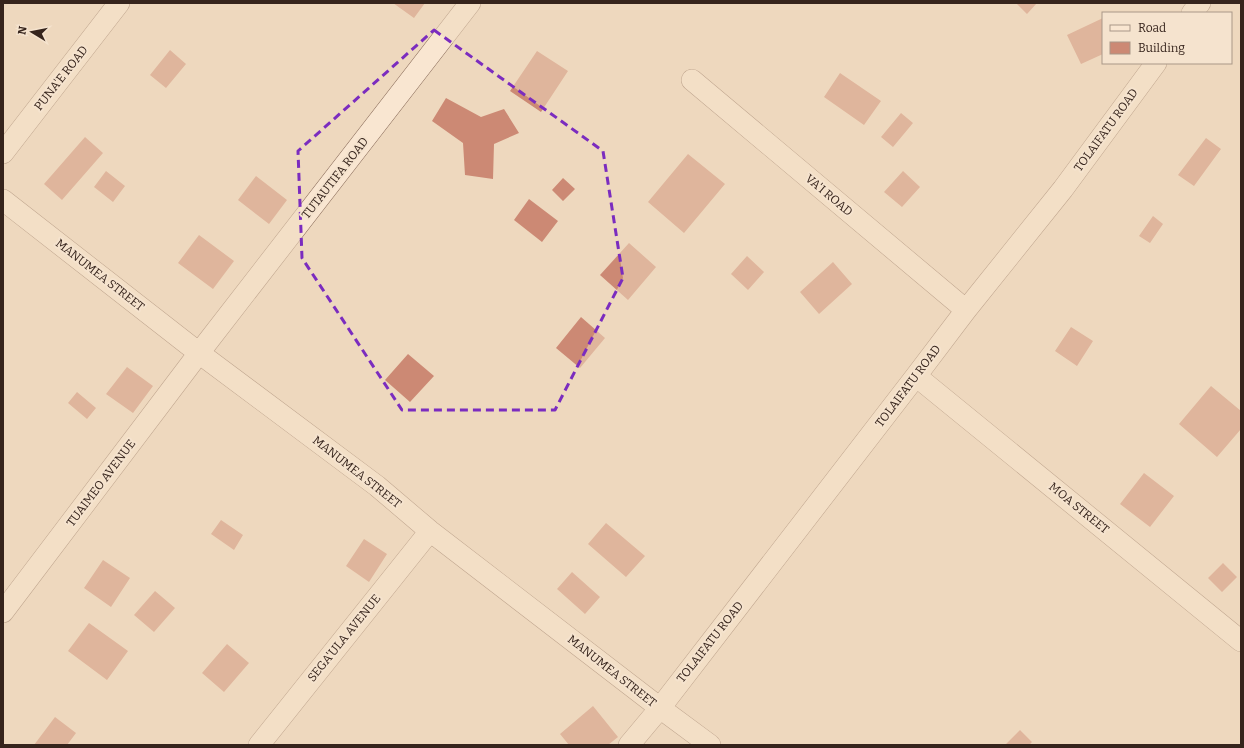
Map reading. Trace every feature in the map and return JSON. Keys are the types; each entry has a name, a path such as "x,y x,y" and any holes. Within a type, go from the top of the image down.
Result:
{"street":[{"name":"PUNA'E ROAD","path":"3,153 119,3"},
{"name":"TUTAUTIFA ROAD","path":"199,354 470,3"},
{"path":"1193,12 1200,3"},
{"name":"TOLAIFATU ROAD","path":"629,745 660,708 966,310 1063,189 1155,64"},
{"name":"VA'I ROAD","path":"692,80 966,310"},
{"name":"MANUMEA STREET","path":"3,200 199,354 376,486 430,531 710,745"},
{"name":"TUAIMEO AVENUE","path":"3,612 199,354"},
{"name":"MOA STREET","path":"916,376 1241,641"},
{"name":"SEGA'ULA AVENUE","path":"259,745 430,531"}],"highlighted area":[{"path":"434,30 603,151 623,278 555,410 402,410 302,258 298,151"}],"building":[{"path":"393,3 425,3 414,18"},
{"path":"1016,3 1037,3 1027,14"},
{"path":"1102,18 1102,54 1081,64 1067,35"},
{"path":"170,50 186,64 166,88 150,75"},
{"path":"537,51 568,71 541,112 510,91"},
{"path":"840,73 881,101 864,125 824,97"},
{"path":"446,98 481,117 504,109 519,133 494,144 493,179 465,175 463,143 432,121"},
{"path":"901,113 913,123 893,147 881,137"},
{"path":"85,137 103,153 62,200 44,184"},
{"path":"1206,138 1221,149 1194,186 1178,175"},
{"path":"688,154 725,184 684,233 648,202"},
{"path":"106,171 125,186 113,202 94,187"},
{"path":"903,171 920,187 902,207 884,192"},
{"path":"256,176 287,200 269,224 238,200"},
{"path":"563,178 575,189 563,201 552,190"},
{"path":"529,199 558,221 542,242 514,220"},
{"path":"1153,216 1163,224 1150,243 1139,236"},
{"path":"199,235 234,261 213,289 178,263"},
{"path":"629,243 656,267 628,300 600,275"},
{"path":"747,256 764,272 748,290 731,274"},
{"path":"833,262 852,284 819,314 800,292"},
{"path":"581,317 605,338 580,368 556,348"},
{"path":"1071,327 1093,341 1077,366 1055,351"},
{"path":"408,354 434,376 410,402 385,380"},
{"path":"127,367 153,386 133,413 106,394"},
{"path":"1211,386 1241,411 1241,429 1217,457 1179,424"},
{"path":"77,392 96,408 87,419 68,403"},
{"path":"1144,473 1174,496 1150,527 1120,504"},
{"path":"221,520 243,535 234,550 211,534"},
{"path":"606,523 645,556 626,577 588,544"},
{"path":"364,539 387,554 369,582 346,566"},
{"path":"103,560 130,578 111,607 84,588"},
{"path":"1223,563 1237,577 1222,592 1208,578"},
{"path":"572,572 600,597 585,614 557,589"},
{"path":"155,591 175,608 154,632 134,615"},
{"path":"89,623 128,651 107,680 68,651"},
{"path":"227,644 249,663 224,692 202,673"},
{"path":"593,706 618,737 608,745 569,745 560,734"},
{"path":"55,717 76,733 67,745 34,745"},
{"path":"1020,730 1032,742 1029,745 1005,745"}]}
